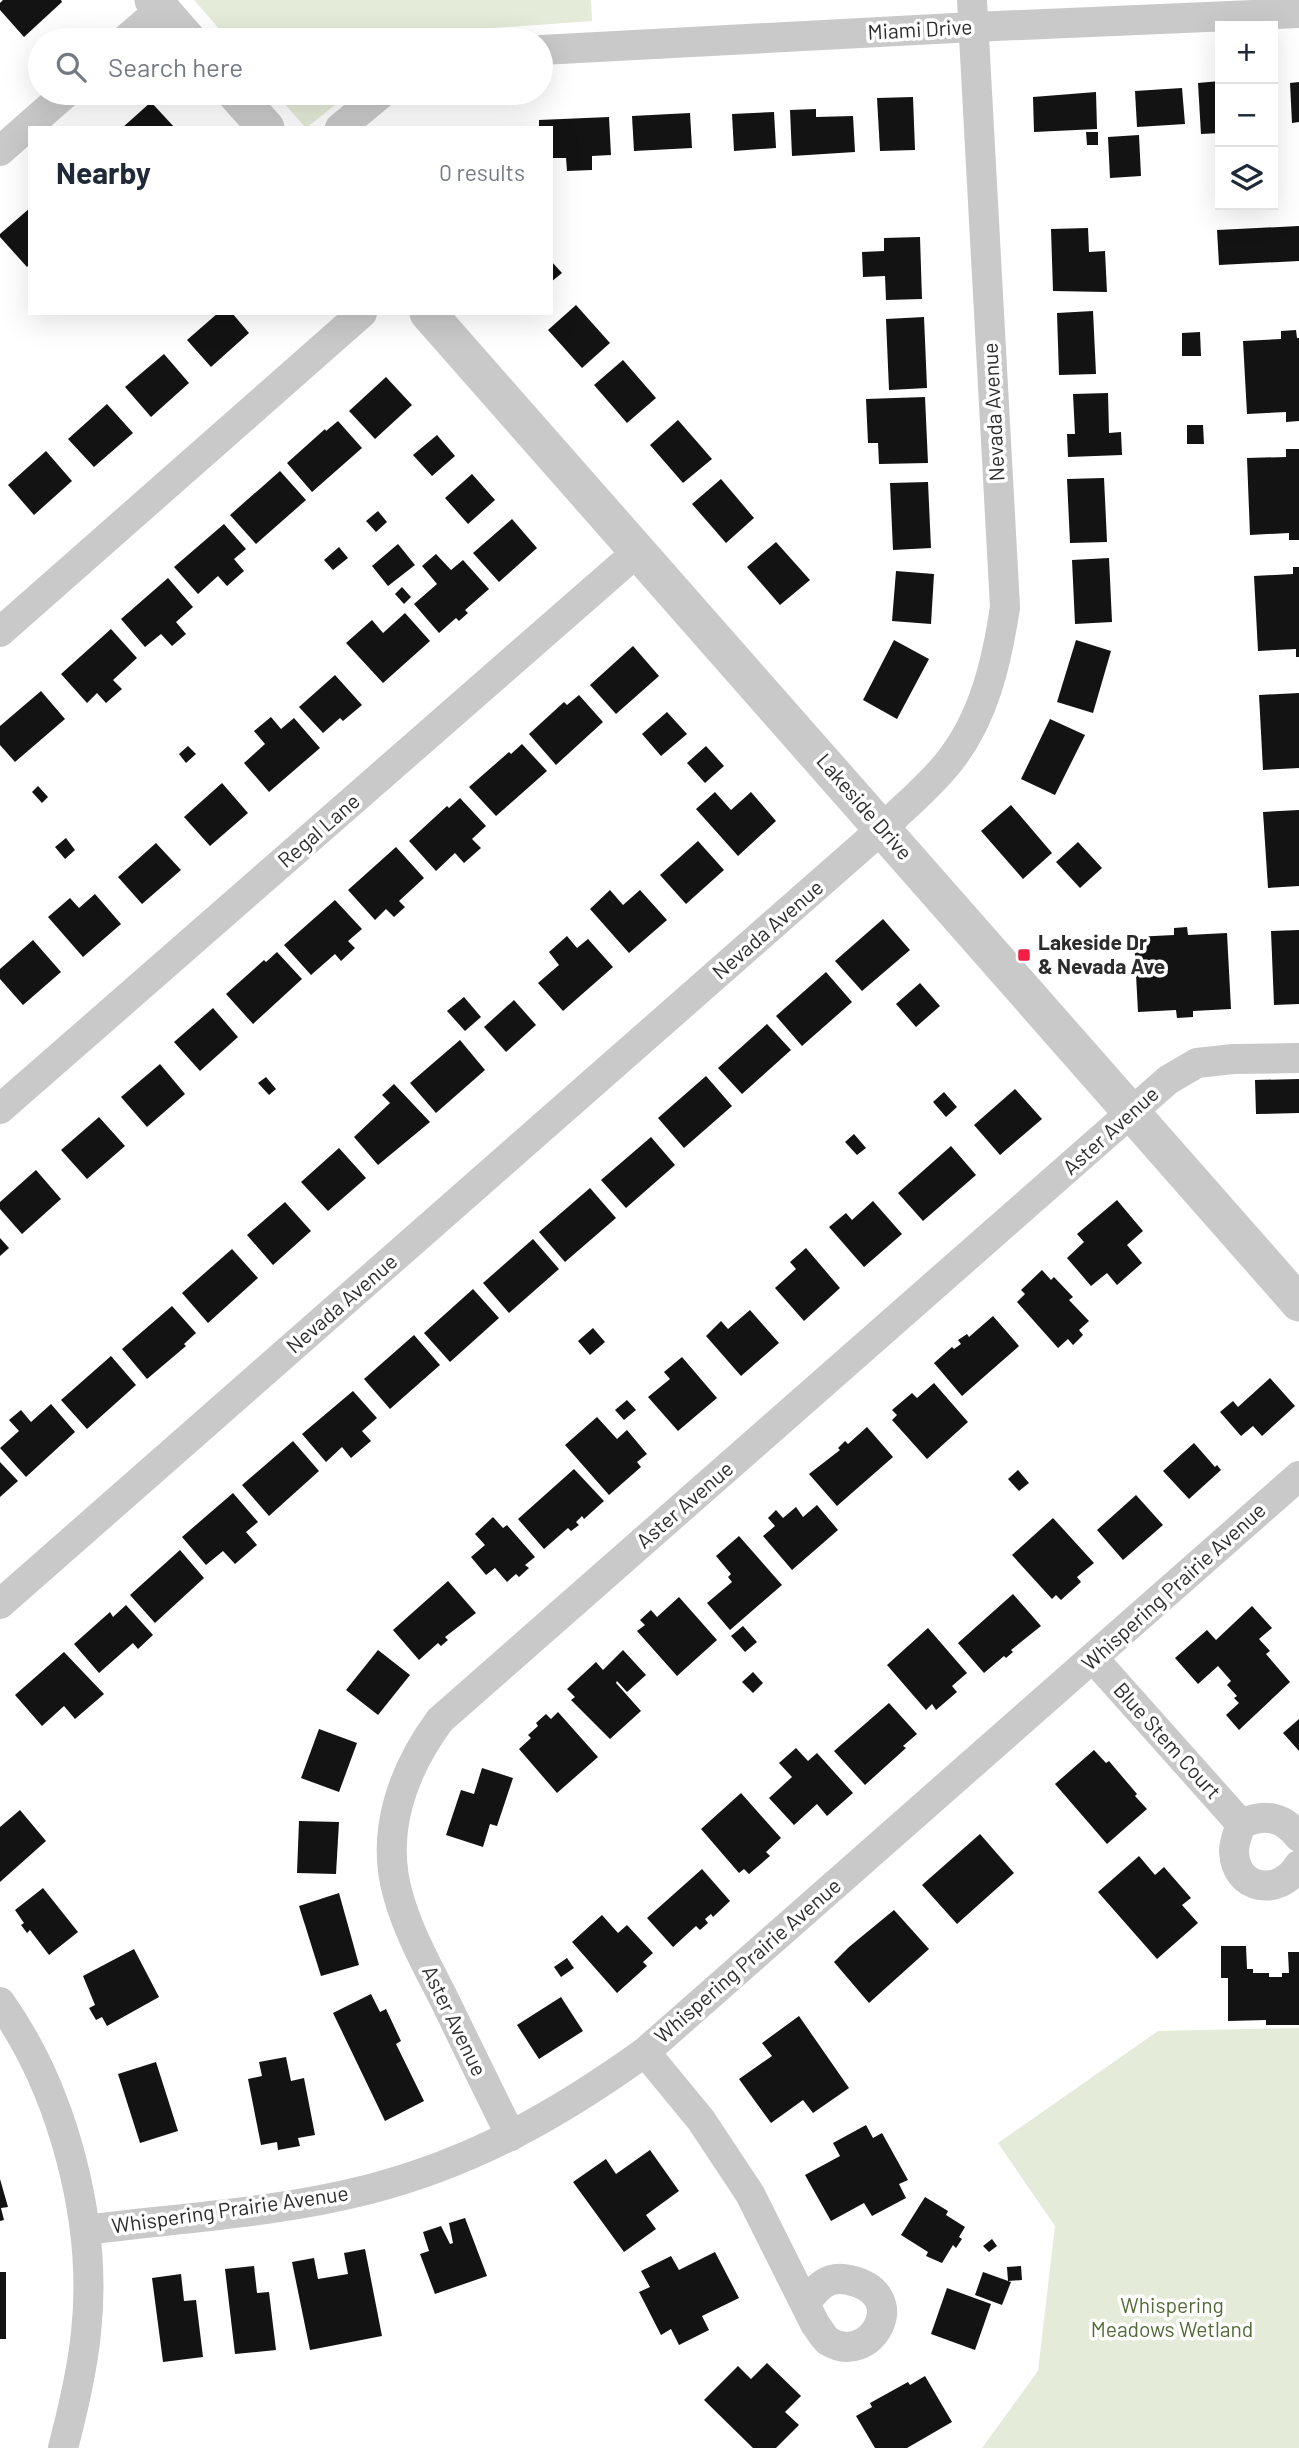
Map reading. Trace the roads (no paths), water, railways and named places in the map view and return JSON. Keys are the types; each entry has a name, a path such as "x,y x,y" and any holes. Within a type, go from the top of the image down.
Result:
{"street":[{"path":"136,28 157,5 177,28"},
{"name":"Miami Drive","path":"553,49 973,14 1299,13"},
{"name":"Nevada Avenue","path":"0,1604 883,828 948,763 967,735 984,698 998,653 1005,607 973,14"},
{"path":"28,126 52,105"},
{"path":"246,105 264,126"},
{"path":"342,126 368,105"},
{"path":"0,151 28,126"},
{"path":"0,632 360,315"},
{"name":"Lakeside Drive","path":"430,315 1299,1303"},
{"name":"Regal Lane","path":"0,1109 637,552"},
{"name":"Aster Avenue","path":"511,2136 410,1929 397,1892 392,1853 394,1820 403,1782 420,1747 440,1720 1168,1080 1197,1063 1233,1059 1299,1058"},
{"name":"Whispering Prairie Avenue","path":"85,2230 292,2205 370,2189 442,2166 511,2136 588,2093 645,2052 1299,1476"},
{"name":"Blue Stem Court","path":"1093,1658 1241,1824"},
{"path":"1299,1837 1291,1826 1279,1819 1266,1816 1254,1818 1241,1824 1234,1850 1236,1864 1243,1876 1254,1884 1280,1884 1293,1875 1299,1865"},
{"path":"0,2003 38,2070 58,2115 72,2164 85,2230 88,2280 86,2331 76,2399 63,2448"},
{"path":"645,2052 701,2120 750,2194 806,2303"}],"place":[{"name":"Lakeside Dr & Nevada Ave","path":"1024,955"}],"park label":[{"name":"Whispering Meadows Wetland","path":"1172,2318"}]}
